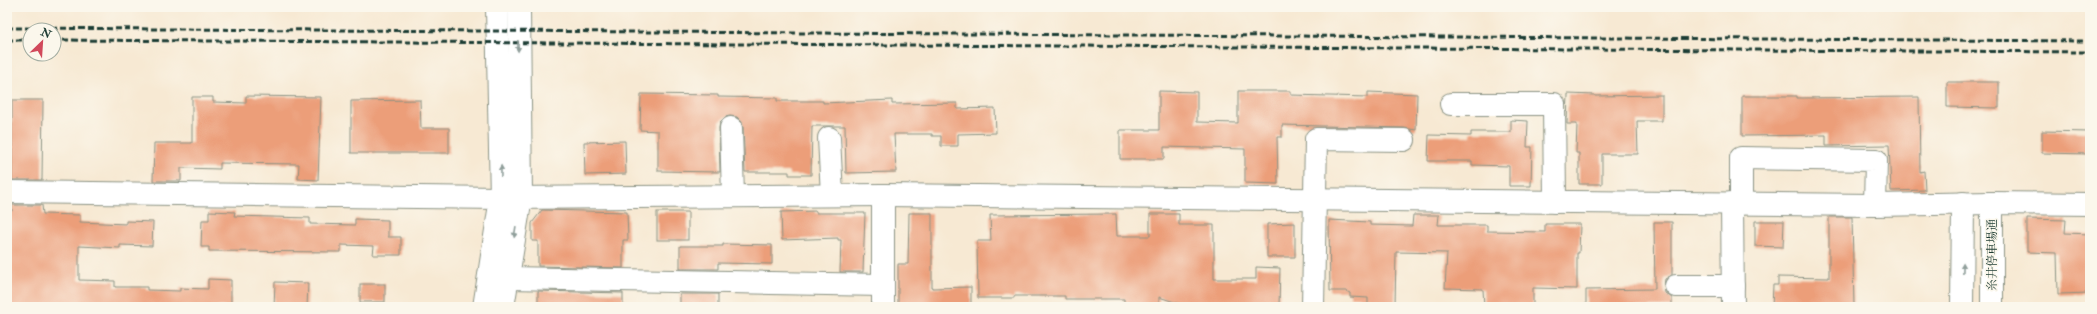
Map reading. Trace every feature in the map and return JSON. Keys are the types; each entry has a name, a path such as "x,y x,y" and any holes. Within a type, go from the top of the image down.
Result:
{"street":[{"path":"484,307 511,197 497,7"},
{"path":"503,307 508,278 519,7"},
{"path":"1451,104 1554,104 1555,202"},
{"path":"731,128 733,196"},
{"path":"829,138 832,195"},
{"path":"1313,307 1316,139 1404,140"},
{"path":"1733,307 1736,203 1741,158 1876,160 1875,205"},
{"path":"7,192 511,197 883,195 1875,205 1992,203 2090,204"},
{"path":"883,195 883,307"},
{"name":"糸井停車場通","path":"1992,203 1992,307"},
{"path":"1962,307 1963,204"},
{"path":"508,278 883,285"},
{"path":"1676,286 1733,286"}],"building":[{"path":"1947,82 1999,82 1999,108 1947,107"},
{"path":"1159,91 1197,92 1197,122 1238,123 1238,91 1291,91 1291,95 1368,97 1368,92 1417,94 1416,130 1404,128 1282,125 1282,137 1277,137 1278,184 1245,183 1245,149 1164,147 1164,159 1120,159 1120,130 1159,130"},
{"path":"641,94 718,95 718,97 777,98 777,101 823,101 823,103 892,100 892,104 957,103 957,109 995,108 996,133 958,134 958,146 941,146 941,136 932,136 932,134 894,134 896,172 846,173 845,126 812,126 811,175 789,175 789,172 745,172 742,122 737,117 730,116 725,117 720,122 720,172 658,171 658,131 640,130"},
{"path":"1568,94 1595,96 1662,95 1662,121 1637,121 1638,154 1602,154 1602,184 1579,184 1579,153 1576,153 1577,124 1567,124"},
{"path":"246,96 321,97 318,180 298,179 299,164 220,163 220,169 181,168 181,181 153,181 154,143 192,143 192,97 213,97 213,102 246,103"},
{"path":"1742,96 1797,96 1797,98 1919,97 1920,172 1924,171 1925,190 1891,191 1889,145 1826,146 1826,135 1742,136"},
{"path":"12,100 43,100 42,180 12,180"},
{"path":"420,100 421,128 449,128 449,153 351,153 351,101"},
{"path":"1511,120 1528,121 1527,147 1532,147 1531,186 1509,186 1509,166 1472,165 1472,161 1428,161 1429,135 1471,136 1471,132 1511,132"},
{"path":"2042,131 2090,132 2090,154 2042,153"},
{"path":"625,141 626,174 585,175 584,142"},
{"path":"12,205 42,205 43,214 80,215 80,222 126,224 126,221 153,222 152,246 120,245 120,248 79,246 79,280 115,281 115,287 147,287 147,290 180,291 180,288 208,289 208,279 231,280 231,307 7,307 7,211 12,211"},
{"path":"542,210 627,212 628,240 623,240 623,268 538,266 538,241 532,241 532,223"},
{"path":"209,211 235,212 234,216 310,218 310,224 355,225 355,219 388,220 388,237 401,237 401,255 373,255 374,246 341,245 341,252 209,251 209,247 201,247 202,220 209,220"},
{"path":"816,211 816,213 865,213 863,272 840,272 841,240 838,240 838,238 782,240 781,212"},
{"path":"657,212 688,212 688,240 657,240"},
{"path":"909,213 932,213 932,288 971,287 971,307 898,307 898,264 908,264"},
{"path":"1116,214 1117,236 1150,236 1150,214 1179,214 1179,225 1214,225 1214,279 1256,279 1256,267 1280,268 1279,306 1190,307 1159,297 1159,307 1124,307 1124,299 1065,299 1065,296 978,298 977,241 991,241 990,215"},
{"path":"1413,215 1439,215 1438,225 1487,225 1487,231 1545,232 1545,224 1580,224 1579,253 1577,253 1577,289 1533,288 1533,307 1484,307 1483,289 1445,288 1447,253 1396,252 1395,307 1368,307 1368,298 1350,297 1350,293 1346,291 1330,291 1329,220 1370,222 1370,225 1412,226"},
{"path":"1829,217 1852,217 1854,307 1772,307 1773,285 1778,285 1778,277 1829,278"},
{"path":"2027,219 2066,220 2065,233 2090,234 2090,293 2058,294 2057,253 2027,252"},
{"path":"1755,221 1784,221 1783,247 1755,246"},
{"path":"1654,222 1672,222 1672,275 1665,279 1664,286 1665,293 1672,298 1672,307 1586,307 1586,290 1655,289"},
{"path":"1295,223 1295,257 1267,257 1267,224"},
{"path":"723,244 772,245 772,264 718,263 718,269 680,269 680,246 723,246"},
{"path":"275,282 308,283 307,307 274,307"},
{"path":"360,284 385,284 385,302 360,302"},
{"path":"538,291 623,293 623,307 538,307"},
{"path":"680,294 718,294 718,307 680,307"}],"railway":[{"path":"7,28 2090,41"},
{"path":"7,40 22,40"},
{"path":"62,40 2090,52"}]}
